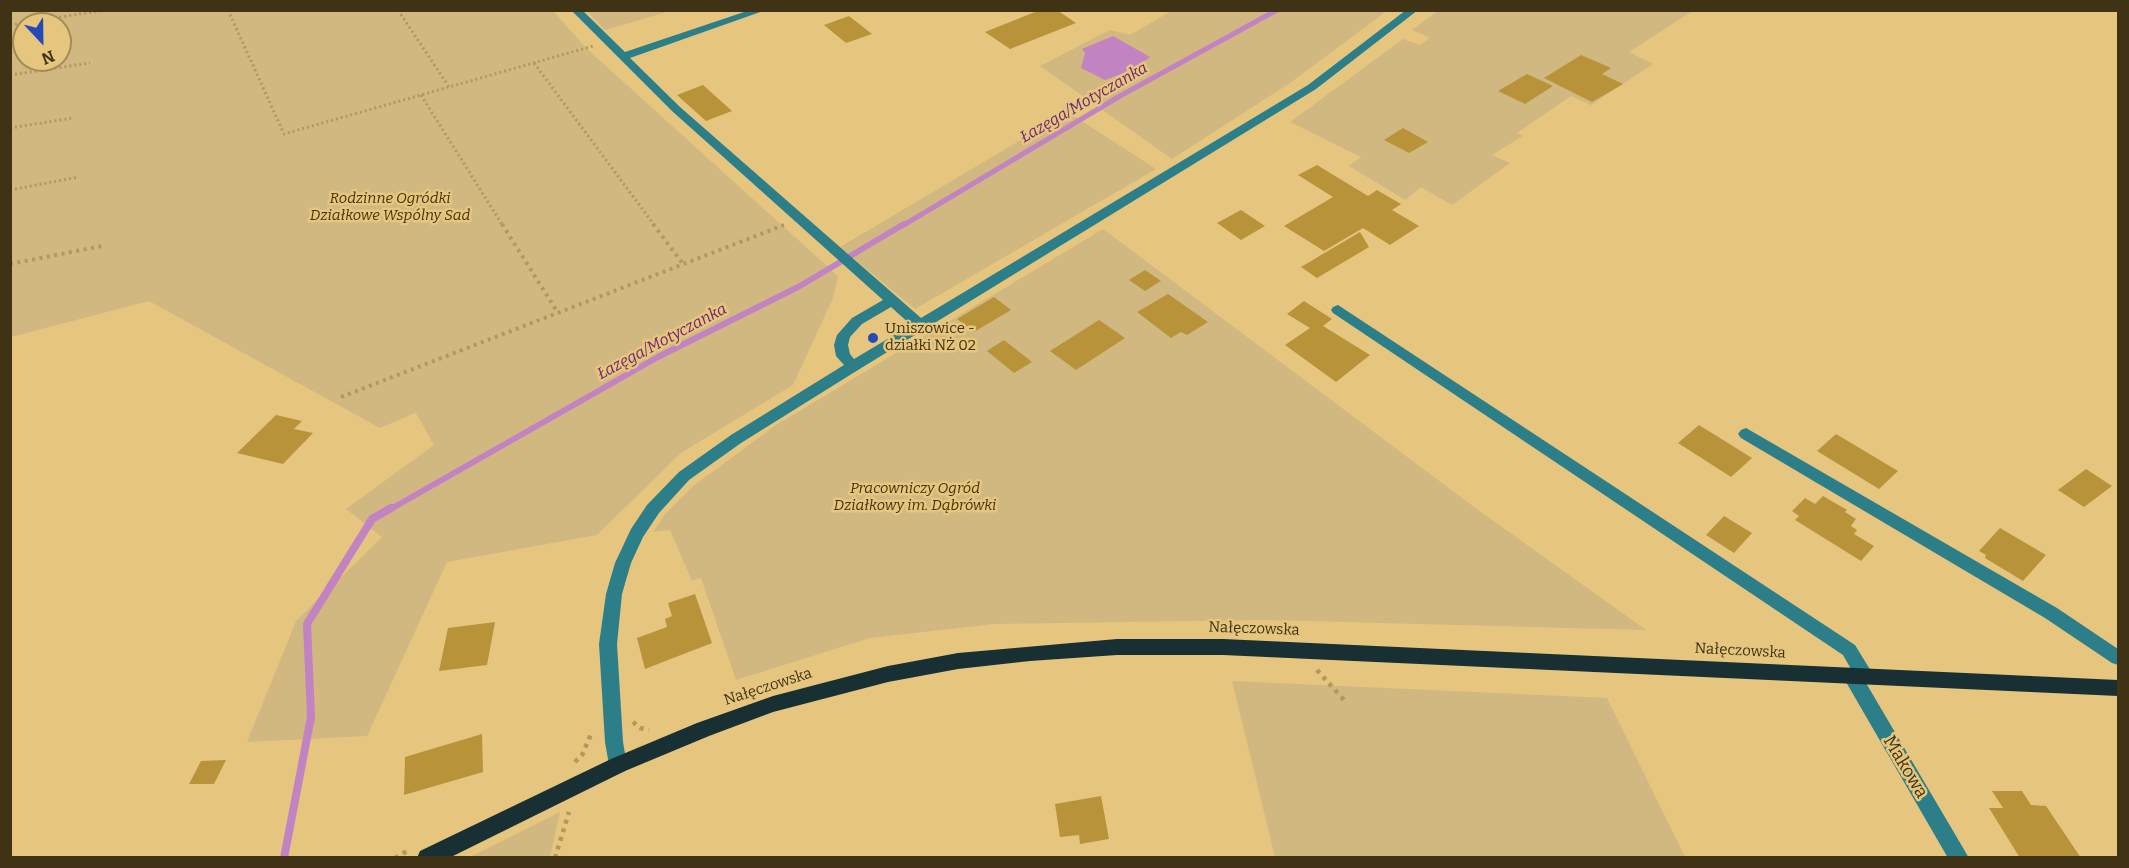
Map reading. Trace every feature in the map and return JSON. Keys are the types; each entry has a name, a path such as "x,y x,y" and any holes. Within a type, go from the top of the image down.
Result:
{"main road":[{"name":"Nałęczowska","path":"427,858 578,783 749,713 857,681 949,663 1067,650 1223,647 2118,688"}],"street":[{"path":"576,10 605,42 920,326"},
{"path":"622,57 761,10"},
{"path":"618,765 612,713 608,627 619,573 636,534 666,494 698,465 853,366 1312,87 1413,10"},
{"path":"853,366 843,356 841,345 844,335 857,321 891,302"},
{"name":"Makowa","path":"1338,310 1849,650 1859,676 1959,858"},
{"path":"1746,434 2051,613 2113,652 2118,658"}],"path":[{"path":"10,25 105,10"},
{"path":"228,10 284,134 605,42"},
{"path":"398,10 449,87"},
{"path":"10,75 90,63"},
{"path":"534,63 683,264"},
{"path":"421,95 558,313"},
{"path":"10,128 73,118"},
{"path":"10,189 79,177"},
{"path":"341,397 799,219"},
{"path":"10,264 102,246"},
{"path":"1315,668 1344,700"},
{"path":"630,719 640,728 659,733"},
{"path":"555,858 578,783"}],"green space":[{"name":"Rodzinne Ogródki Działkowe Wspólny Sad","path":"11,10 553,11 586,48 838,276 833,298 793,385 681,453 597,535 447,562 367,736 247,742 296,621 382,537 346,509 434,445 416,413 429,407 380,428 149,301 11,337"},
{"path":"1688,10 1691,12 1629,52 1653,64 1591,105 1571,96 1517,133 1523,136 1492,155 1510,163 1452,205 1421,187 1405,200 1349,166 1361,157 1290,122 1403,39 1420,45 1430,38 1412,30 1437,11"},
{"path":"587,11 670,11 605,30"},
{"path":"1171,11 1387,11 1290,83 1172,159 1040,66 1110,30 1130,35"},
{"path":"1068,112 1156,169 915,309 840,247"},
{"name":"Pracowniczy Ogród Działkowy im. Dąbrówki","path":"1103,229 1474,507 1646,630 1266,620 994,624 870,638 736,680 701,578 692,581 670,530 653,532 665,514 693,486 776,425"},
{"path":"1232,681 1607,698 1685,857 1275,857"},
{"path":"560,812 550,857 470,857"}],"shaded area":[{"path":"1113,36 1150,57 1132,70 1105,80 1081,68 1085,53 1082,49"}],"building":[{"path":"1040,10 1057,10 1076,23 1010,49 985,32"},
{"path":"849,16 872,34 846,43 824,25"},
{"path":"1581,55 1611,68 1602,74 1623,84 1592,102 1544,78"},
{"path":"1527,74 1553,86 1525,104 1498,91"},
{"path":"703,85 732,111 706,121 677,95"},
{"path":"1403,128 1428,142 1409,153 1384,140"},
{"path":"1317,165 1368,196 1377,190 1401,204 1392,210 1419,226 1390,245 1363,228 1324,251 1284,226 1333,197 1298,175"},
{"path":"1241,210 1265,226 1241,240 1217,223"},
{"path":"1360,232 1369,247 1317,278 1301,267"},
{"path":"1145,270 1161,281 1145,291 1129,280"},
{"path":"1168,294 1208,322 1187,335 1181,332 1171,338 1137,312"},
{"path":"994,297 1011,310 974,332 957,319"},
{"path":"1304,301 1332,319 1323,326 1370,355 1336,382 1285,345 1310,328 1287,314"},
{"path":"1099,320 1125,338 1076,370 1050,351"},
{"path":"1004,340 1032,362 1014,373 987,351"},
{"path":"276,415 302,421 294,429 313,433 283,464 237,453"},
{"path":"1699,425 1752,458 1731,477 1678,443"},
{"path":"1836,434 1898,471 1879,489 1817,451"},
{"path":"2086,469 2112,486 2084,507 2058,490"},
{"path":"1823,496 1847,510 1845,512 1856,519 1851,526 1857,530 1854,534 1874,546 1861,561 1795,520 1799,516 1792,511 1805,498 1815,504"},
{"path":"1724,516 1752,533 1734,553 1706,535"},
{"path":"2000,528 2046,555 2023,581 1985,558 1986,555 1979,551"},
{"path":"695,594 712,643 645,669 637,638 667,627 665,619 672,616 668,603"},
{"path":"495,622 487,665 439,671 448,628"},
{"path":"482,734 483,772 404,795 405,757"},
{"path":"226,760 214,784 189,784 201,761"},
{"path":"1992,791 2022,791 2031,805 2046,806 2081,858 2020,858 1989,808 2003,808"},
{"path":"1101,796 1109,839 1080,844 1079,835 1060,837 1055,804"}],"waterway":[{"name":"Łazęga/Motyczanka","path":"902,226 1120,96 1277,10"},
{"name":"Łazęga/Motyczanka","path":"389,510 658,357 800,286 904,224"},
{"name":"Łazęga/Motyczanka","path":"284,858 311,717 307,624 372,519 391,508"}],"place":[{"name":"Uniszowice - działki NŻ 02","path":"873,338"}]}
